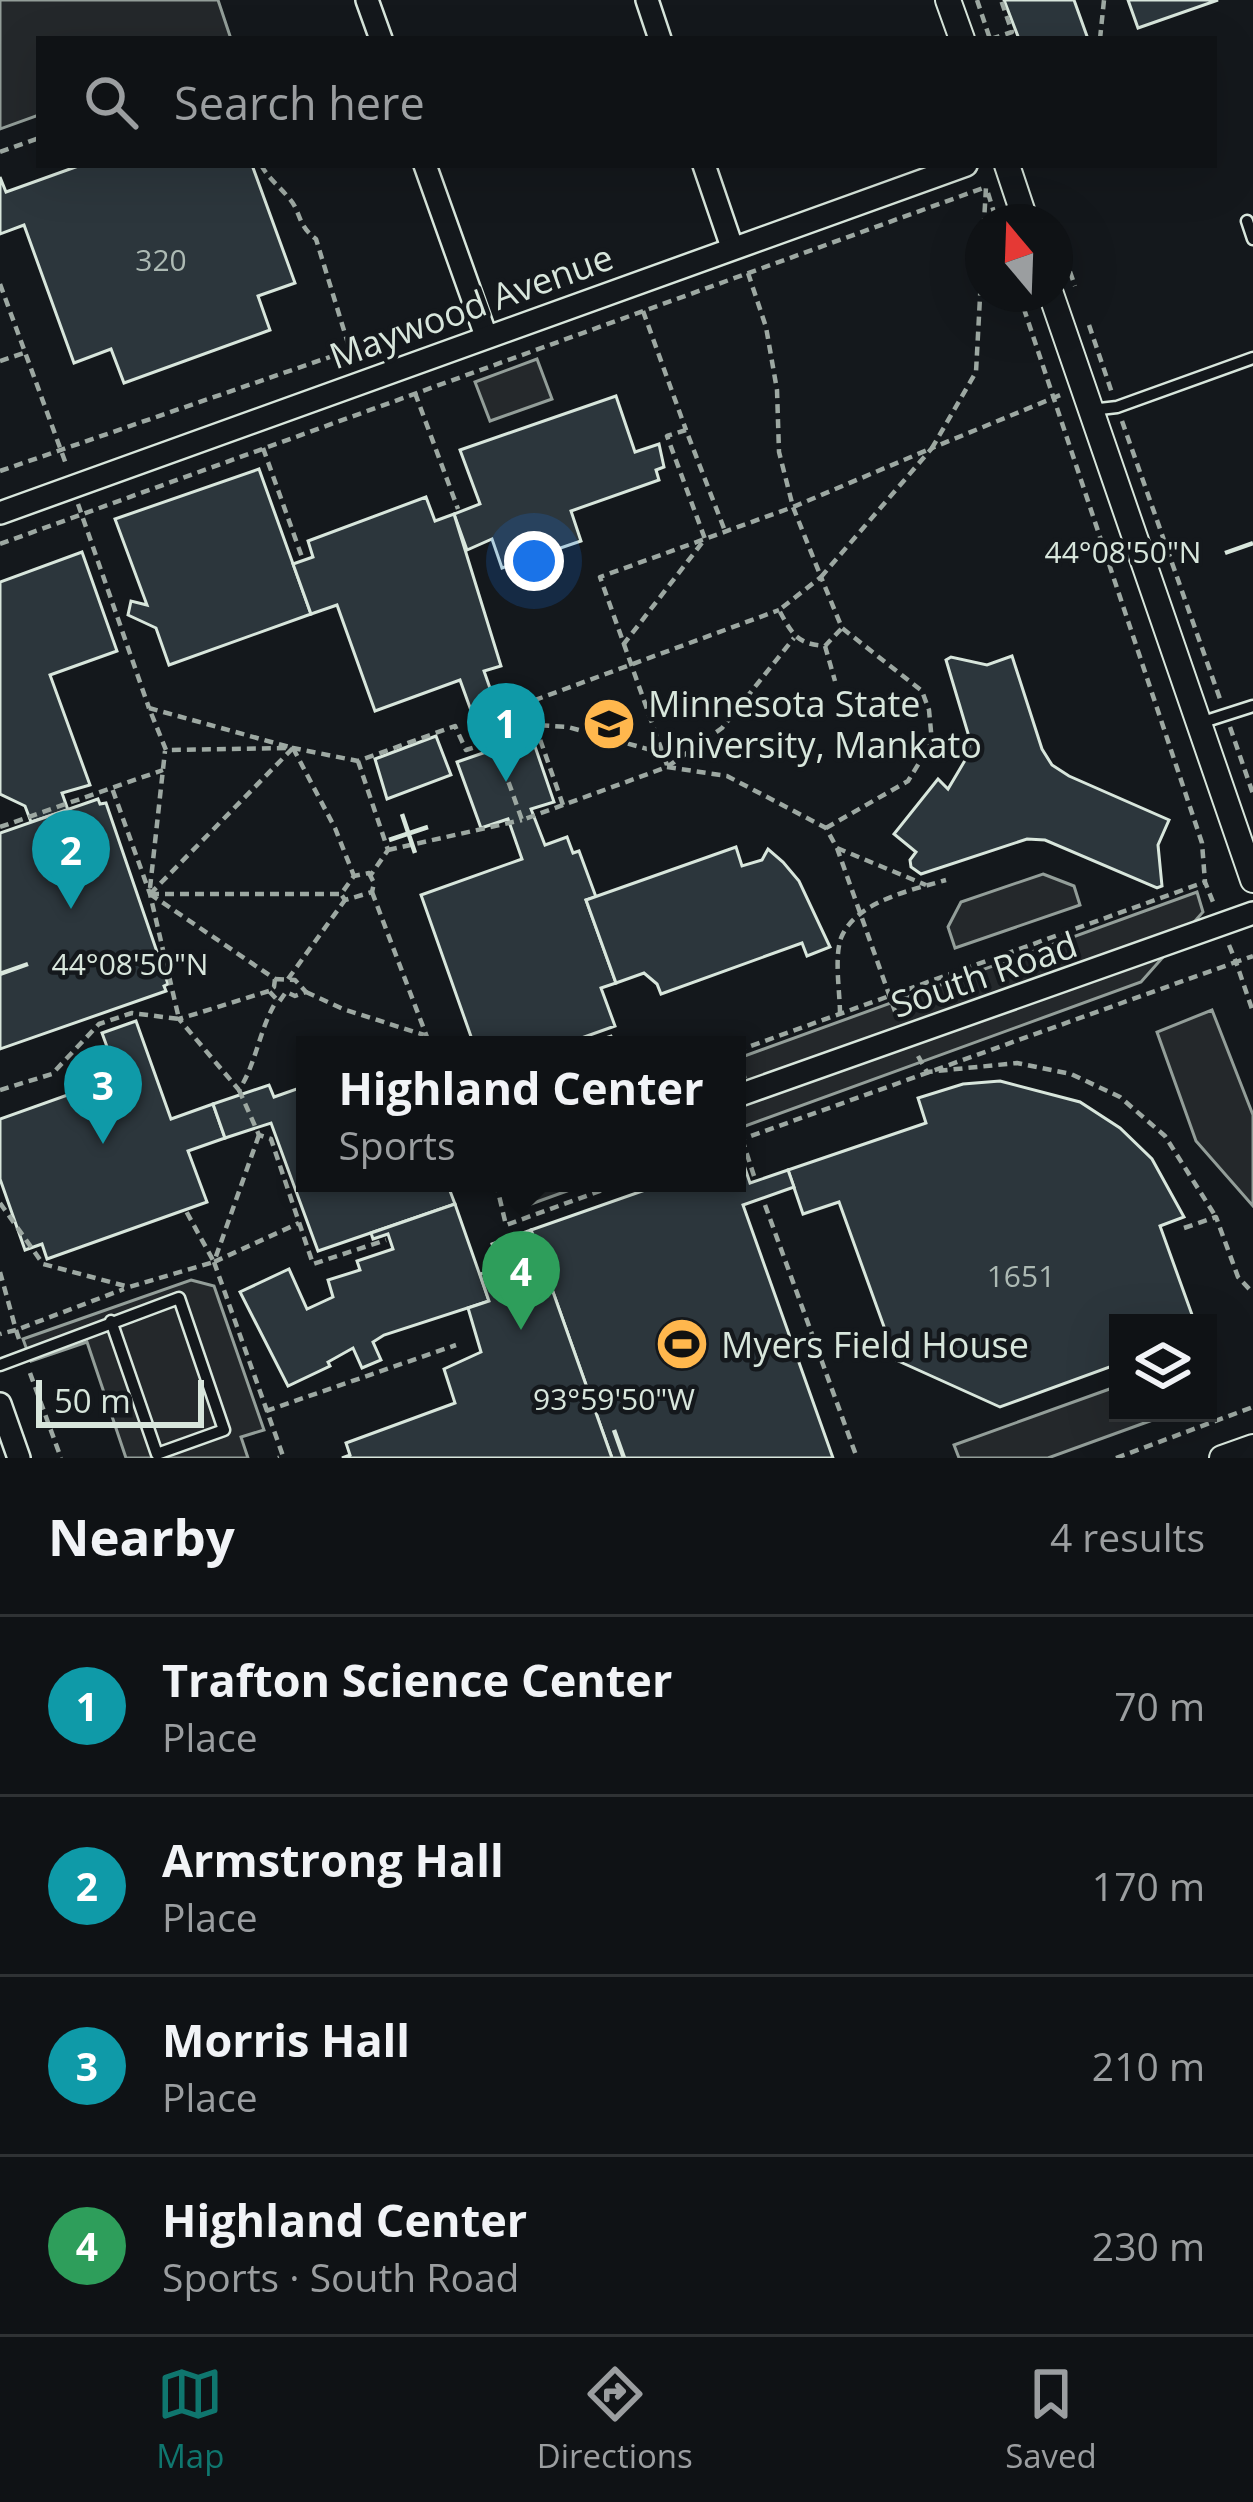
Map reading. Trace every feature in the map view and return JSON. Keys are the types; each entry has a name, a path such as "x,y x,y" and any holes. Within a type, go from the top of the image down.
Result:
{"street":[{"path":"367,0 380,36"},
{"path":"647,0 660,36"},
{"path":"948,0 961,36"},
{"path":"426,168 486,336"},
{"path":"705,168 732,247"},
{"name":"Maywood Avenue","path":"0,513 957,168"},
{"path":"1008,168 1020,204"},
{"path":"1071,312 1253,880"},
{"name":"South Road","path":"746,1093 1253,913"},
{"path":"0,1404 19,1458"},
{"path":"1222,1458 1253,1447"}],"lane":[{"path":"1246,221 1253,239"},
{"path":"1104,409 1253,358"},
{"path":"1200,724 1253,706"},
{"path":"0,1365 111,1321 179,1298 224,1430 157,1454 111,1321"}],"path":[{"path":"976,0 989,36"},
{"path":"999,36 1012,32 1001,0"},
{"path":"1100,36 1105,0"},
{"path":"0,152 36,139"},
{"path":"263,168 274,187 290,198 301,228 316,239 350,350 398,400"},
{"path":"985,204 986,187"},
{"path":"986,187 991,204"},
{"path":"0,544 986,187"},
{"path":"748,273 766,327 777,389 779,452 793,507 842,628 922,692 929,710 932,742 908,781 826,827"},
{"path":"643,311 725,532"},
{"path":"1084,311 1094,379 1104,409 1253,794"},
{"path":"563,805 527,703 779,610 821,577 932,448 976,372 979,312"},
{"path":"1025,312 1202,843 1205,882 1253,1012"},
{"path":"0,471 350,350"},
{"path":"0,361 25,353"},
{"path":"404,365 458,509"},
{"path":"668,767 600,577 793,507 1094,379"},
{"path":"686,430 667,436 705,539"},
{"path":"263,448 303,560"},
{"path":"623,645 705,539"},
{"path":"779,610 794,638 802,644 825,646"},
{"path":"825,646 842,628"},
{"path":"427,1036 372,892 370,876 388,850 522,820 668,767 722,728 794,638"},
{"path":"825,646 835,681"},
{"path":"150,894 166,750 149,708 358,761 455,726 466,750 535,724 568,727 662,753"},
{"path":"494,741 522,820"},
{"path":"166,750 293,748"},
{"path":"288,979 354,875 293,748"},
{"path":"150,894 293,748"},
{"path":"358,761 388,850"},
{"path":"668,767 727,776 826,827 888,997 927,1072"},
{"path":"0,827 163,770"},
{"path":"112,788 150,894 179,1018 239,1090 260,1136 214,1262"},
{"path":"837,848 928,886"},
{"path":"354,875 370,876"},
{"path":"840,1014 840,940 860,914 946,880"},
{"path":"746,1048 1205,882"},
{"path":"150,894 343,897 372,892"},
{"path":"150,894 275,979 288,979 343,1009 427,1036"},
{"path":"746,1137 1253,956"},
{"path":"0,1090 52,1074 99,1024 132,1013 179,1018 233,1005 269,991 275,979"},
{"path":"269,991 277,1000"},
{"path":"239,1090 251,1072 266,1018 277,1000 286,992 295,996 306,992"},
{"path":"927,1072 1017,1063 1071,1074 1120,1097 1166,1136 1216,1216 1238,1277 1253,1293"},
{"path":"260,1136 271,1139 313,1264 386,1240"},
{"path":"746,1157 754,1176"},
{"path":"498,1192 506,1225 597,1192"},
{"path":"0,1203 43,1264 129,1287 214,1262 299,1223"},
{"path":"765,1204 856,1458"},
{"path":"186,1210 214,1262 283,1456 278,1458"},
{"path":"1184,1228 1216,1216"},
{"path":"0,1272 16,1330 0,1334"},
{"path":"266,1411 457,1345"},
{"path":"1116,1458 1253,1407"}],"shaded area":[{"path":"0,0 218,0 230,36 36,36 36,116 0,129"},
{"path":"537,359 552,399 490,421 475,382"},
{"path":"1043,874 1074,886 1080,905 955,948 948,927 961,902"},
{"path":"1197,892 1203,912 1141,982 746,1126 746,1055"},
{"path":"1212,1010 1253,1115 1253,1206 1196,1141 1157,1032"},
{"path":"527,1192 564,1192 531,1204"},
{"path":"191,1280 214,1286 264,1430 241,1437 248,1458 126,1458 87,1342 31,1361 23,1339"},
{"path":"1109,1389 1109,1422 1147,1422 1048,1458 959,1458 954,1445"}],"building":[{"path":"1004,0 1074,0 1087,36 1018,36"},
{"path":"1128,0 1218,0 1138,28"},
{"path":"73,168 253,168 295,283 258,296 270,330 124,383 111,349 74,363 24,225 0,234 0,177 6,192"},
{"path":"616,396 635,452 659,444 664,467 656,470 659,480 571,511 581,541 502,568 492,539 467,550 454,514 480,504 460,450"},
{"path":"259,469 311,614 169,665 156,628 128,615 131,601 147,605 115,519"},
{"path":"426,497 435,521 454,514 501,666 484,671 506,734 528,726 554,802 531,809 545,845 567,837 573,853 579,851 596,897 586,900 616,983 601,988 615,1026 587,1036 471,1036 421,895 522,859 508,819 481,828 457,762 486,752 460,680 375,711 337,605 311,614 293,564 313,557 308,541"},
{"path":"82,552 117,651 50,675 90,785 62,793 68,810 31,822 25,806 0,794 0,582"},
{"path":"1012,656 1042,749 1052,765 1169,820 1158,845 1162,886 1157,888 1045,840 1027,839 921,874 911,867 916,852 894,834 938,779 948,789 967,757 970,740 946,660 987,665"},
{"path":"436,736 451,775 387,799 375,759"},
{"path":"98,799 106,803 168,984 166,991 0,1049 0,833"},
{"path":"736,847 742,866 762,860 768,849 783,862 799,881 830,947 807,956 802,943 661,994 644,973 616,983 586,900"},
{"path":"136,1021 171,1119 213,1104 225,1138 188,1151 207,1202 47,1259 42,1244 25,1250 0,1179 0,1119 118,1077 102,1033"},
{"path":"1000,1081 1080,1102 1120,1128 1152,1159 1184,1217 1160,1226 1192,1314 1109,1314 1109,1367 1000,1407 896,1360 839,1202 803,1214 788,1170 926,1123 918,1098 963,1084"},
{"path":"269,1085 274,1097 296,1089 296,1191 271,1123 225,1138 213,1104"},
{"name":"Myers Field House","path":"788,1170 794,1187 743,1205 833,1458 612,1458 531,1230 639,1192 746,1192 746,1171 750,1183"},
{"path":"296,1192 450,1192 455,1204 318,1251"},
{"path":"455,1204 489,1301 384,1335 373,1342 381,1360 362,1368 353,1348 328,1362 330,1366 288,1386 240,1292 289,1269 307,1309 333,1297 328,1280 360,1270 357,1261 393,1249 388,1234 373,1239 371,1233"},
{"path":"531,1230 612,1458 342,1458 350,1455 346,1443 455,1403 444,1369 481,1352 468,1308 489,1301 480,1274 500,1268 492,1244"}],"place":[{"name":"Minnesota State University, Mankato","path":"609,724"},
{"name":"Trafton Science Center","path":"506,782"},
{"name":"Armstrong Hall","path":"71,909"},
{"name":"Morris Hall","path":"103,1144"},
{"name":"Highland Center","path":"521,1330"},
{"name":"Myers Field House","path":"682,1344"}]}
